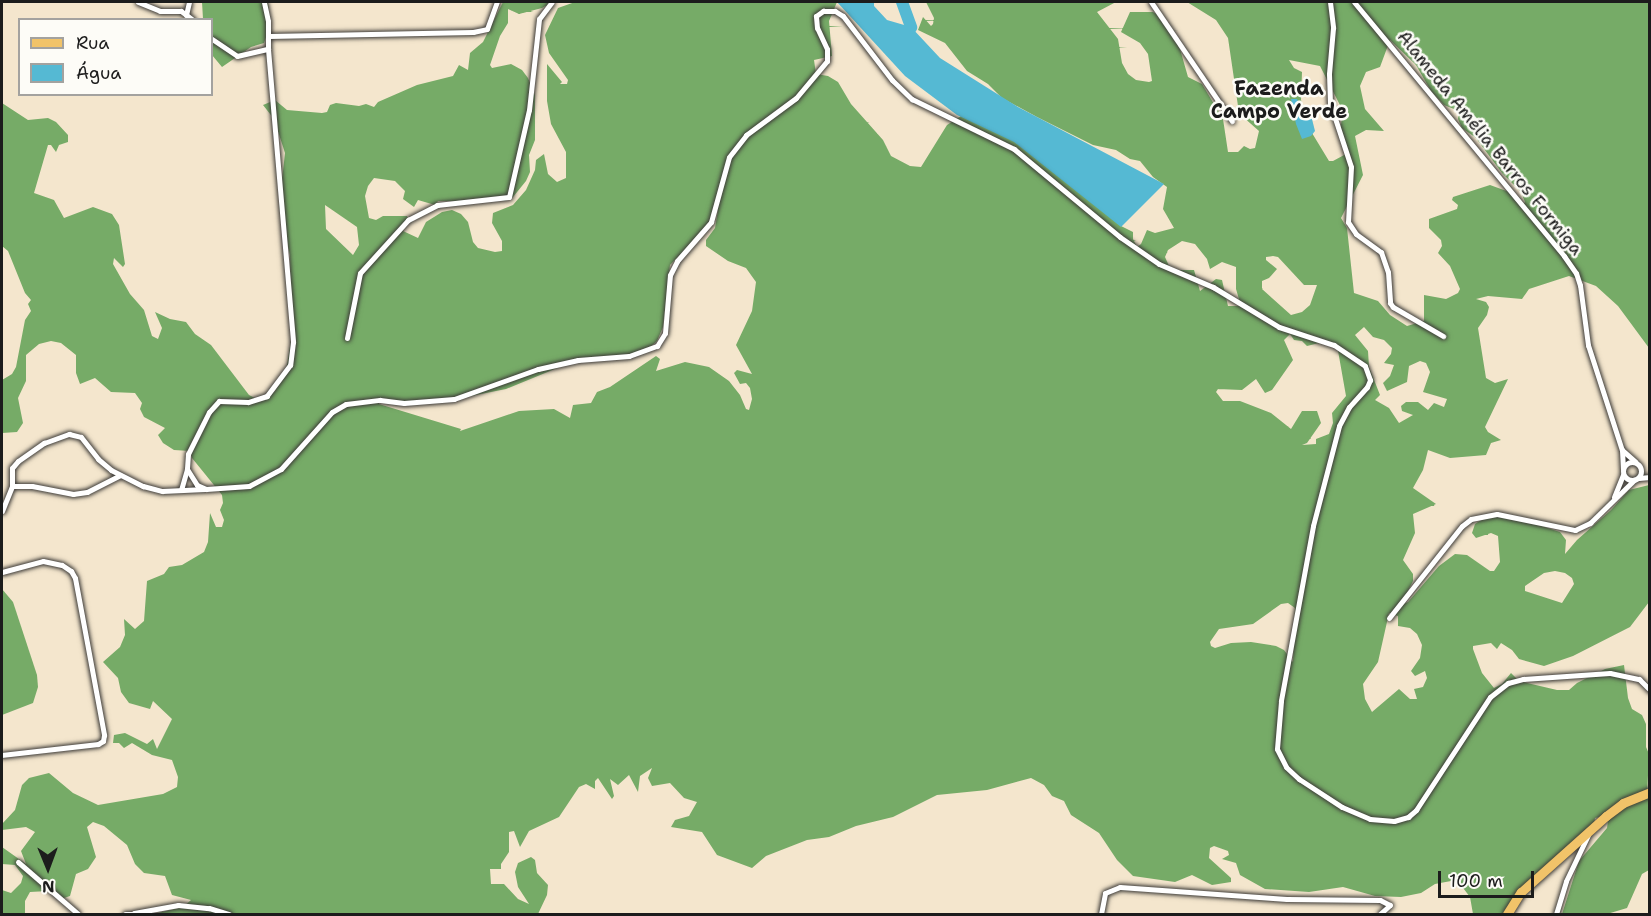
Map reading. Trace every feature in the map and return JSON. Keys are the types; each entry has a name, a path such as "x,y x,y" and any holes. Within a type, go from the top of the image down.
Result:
{"main road":[{"path":"1507,915 1521,892 1590,831 1623,803 1650,792"}],"street":[{"path":"138,2 160,11 181,11 190,18"},
{"path":"186,15 189,2"},
{"path":"181,490 193,440 209,412 219,401 248,402 267,396 290,365 293,342 268,49 269,36 264,2"},
{"path":"269,36 473,32 488,28 497,2"},
{"path":"347,338 360,273 408,220 436,205 509,197 529,110 539,19 552,2"},
{"path":"1151,2 1232,121"},
{"path":"1330,2 1333,28 1329,74 1330,102 1351,167 1348,222 1356,234 1381,252 1388,272 1390,303 1393,307 1443,336"},
{"name":"Alameda Amélia Barros Formiga","path":"1354,2 1576,273 1595,373 1622,450"},
{"path":"2,511 12,486 12,468 23,456 44,443 69,435 81,437 98,459 120,475 152,489 181,490 249,486 281,469 332,412 346,404 380,400 404,403 454,399 538,369 578,360 629,356 657,346 665,333 670,275 678,261 711,222 729,157 746,135 796,98 827,61 828,49 818,28 816,16 823,11 835,10 843,16 892,80 912,99 1014,149 1120,237 1159,264 1213,287 1279,327 1334,345 1365,366 1370,380 1367,387 1349,407 1340,426 1313,526 1281,701 1277,748 1286,767 1299,779 1342,807 1370,819 1394,820 1408,817 1416,810 1490,697 1508,683 1533,678 1610,673 1639,679 1650,690"},
{"path":"213,40 237,56 268,49"},
{"path":"1622,450 1637,463 1648,468"},
{"path":"1622,450 1623,472"},
{"path":"1613,498 1627,464 1637,463"},
{"path":"1389,618 1462,526 1471,519 1497,514 1575,530 1590,523 1613,498 1636,479 1642,472 1637,463"},
{"path":"187,469 197,485 206,489"},
{"path":"1623,472 1636,479 1650,477"},
{"path":"12,486 32,486 73,494 87,492 120,475"},
{"path":"2,572 43,561 62,565 71,571 75,578 104,735 104,741 98,744 2,755"},
{"path":"1556,915 1566,881 1590,831"},
{"path":"18,862 78,915"},
{"path":"1101,915 1105,892 1120,887 1265,897 1380,900 1390,905 1380,915"},
{"path":"124,915 178,906 209,908 229,915"},
{"path":"134,913 146,915"}],"green space":[{"path":"202,2 268,2 270,26 264,43 251,47 222,67 213,56 213,18 203,18"},
{"path":"503,2 552,2 542,8 519,14 508,9 508,23 500,36 490,65 492,68 511,64 522,70 535,95 535,140 529,155 530,172 526,181 513,197 505,201 438,201 435,205 418,200 414,207 403,199 405,191 395,181 374,178 365,196 369,218 376,220 383,216 407,216 409,221 403,231 418,238 426,222 442,212 452,210 461,214 468,222 473,242 478,248 495,252 502,251 502,241 492,223 493,213 513,205 526,190 535,170 536,160 544,154 548,174 557,182 566,178 566,152 551,124 547,101 547,64 562,82 560,84 567,84 568,80 549,53 545,35 558,8 575,2 837,2 829,21 832,56 814,60 816,74 828,76 838,82 851,104 883,140 891,156 910,166 921,167 947,125 961,116 977,113 1122,215 1121,226 1133,232 1133,239 1137,247 1141,244 1147,230 1155,233 1174,228 1163,209 1167,187 1153,177 1140,161 1130,159 1116,150 1093,145 1002,98 988,84 967,71 945,43 918,30 923,17 931,26 933,24 934,18 926,2 1116,2 1097,12 1118,39 1122,63 1128,74 1136,80 1149,82 1152,81 1148,54 1140,43 1121,32 1130,12 1153,12 1163,18 1180,49 1188,77 1202,84 1223,119 1228,152 1238,152 1244,146 1250,149 1255,148 1259,131 1242,116 1238,106 1228,38 1216,20 1187,2 1649,2 1649,348 1618,306 1596,286 1569,276 1529,289 1522,299 1488,296 1476,299 1486,302 1489,307 1487,315 1478,328 1486,378 1495,383 1508,379 1485,427 1488,432 1501,440 1491,443 1486,455 1450,458 1428,450 1423,470 1413,488 1436,504 1413,514 1415,533 1403,560 1413,574 1413,581 1401,605 1408,602 1439,566 1455,554 1467,555 1490,571 1494,571 1500,562 1498,536 1491,533 1476,538 1472,533 1475,524 1487,516 1505,514 1560,532 1566,540 1565,554 1629,490 1649,485 1649,602 1630,627 1573,656 1544,666 1519,659 1512,650 1501,643 1497,649 1491,643 1473,646 1482,673 1494,688 1502,684 1511,673 1519,681 1557,690 1569,690 1577,683 1605,669 1624,665 1628,698 1632,709 1642,715 1646,724 1646,747 1649,754 1647,797 1650,801 1649,870 1642,874 1627,908 1607,914 1562,914 1579,861 1607,828 1608,821 1605,816 1595,818 1594,825 1502,914 1473,914 1470,897 1460,884 1451,881 1435,884 1421,893 1401,897 1375,896 1343,887 1309,892 1265,889 1240,875 1236,863 1222,859 1229,855 1228,851 1214,846 1210,848 1209,858 1231,878 1231,882 1212,885 1192,875 1175,882 1133,876 1117,860 1099,833 1071,815 1064,801 1052,796 1044,785 1031,778 987,790 937,795 893,817 856,826 829,837 807,840 766,856 752,868 717,855 702,832 671,827 675,820 689,816 697,802 684,798 670,783 652,786 648,778 652,768 640,776 638,792 629,775 618,785 610,779 614,796 612,799 598,778 595,781 595,789 586,784 579,787 559,817 529,831 520,847 514,831 509,832 509,852 501,864 501,869 490,869 491,884 504,884 518,899 529,904 518,887 515,872 518,863 531,857 535,860 537,873 548,885 547,895 538,914 153,914 183,907 191,900 172,895 165,876 144,873 135,864 127,845 104,826 93,822 87,827 96,857 88,869 76,874 70,896 58,900 48,891 30,892 25,901 25,914 2,914 2,890 11,893 21,883 23,876 15,865 2,864 2,847 26,864 21,851 35,832 26,827 2,830 2,824 15,810 22,785 29,778 49,773 73,793 98,805 163,794 177,787 178,777 172,760 152,755 132,743 124,748 119,743 113,743 114,735 125,733 147,744 153,739 157,749 172,719 153,701 150,709 129,703 121,692 118,678 103,662 120,647 125,635 124,619 135,629 144,621 147,581 164,574 169,567 182,565 204,552 208,542 210,513 216,527 222,527 224,520 220,510 223,503 222,495 192,458 190,451 174,450 163,443 158,435 165,428 144,417 140,409 142,403 135,393 111,392 95,378 80,384 76,373 76,355 61,343 51,341 39,344 26,355 26,381 18,398 23,423 17,432 2,433 2,380 12,374 16,367 25,320 31,311 28,304 31,300 25,293 8,251 2,246 2,103 28,120 48,118 56,122 68,135 68,142 59,145 56,152 51,145 48,145 34,193 54,200 64,218 93,207 112,214 119,225 125,264 123,267 114,258 113,264 130,294 144,310 152,336 158,339 162,328 155,312 170,319 186,322 195,334 211,345 249,395 261,401 275,391 287,365 291,340 290,255 279,207 285,153 274,119 263,105 275,100 287,110 322,113 327,112 330,105 336,103 359,106 366,104 374,107 378,102 417,85 453,76 459,65 468,70 470,53 483,42","holes":["1390,40 1416,65 1431,91 1444,105 1459,111 1458,119 1462,128 1476,138 1502,173 1521,192 1525,202 1523,205 1512,193 1490,185 1453,197 1452,200 1458,205 1457,209 1429,219 1429,228 1441,240 1442,246 1438,253 1450,266 1460,289 1458,293 1446,299 1424,295 1424,321 1407,326 1390,315 1378,301 1354,293 1347,228 1341,218 1363,175 1355,136 1366,130 1384,131 1365,109 1360,86 1366,72 1380,67","1289,60 1320,66 1343,111 1340,131 1346,154 1329,161 1312,133 1301,100 1302,72 1294,68","325,205 357,227 359,245 353,255 326,229","718,210 715,228 706,240 706,246 728,261 746,268 756,282 752,311 736,345 752,374 737,370 734,373 740,384 746,383 750,388 752,399 749,410 746,409 740,395 729,381 709,367 685,362 656,371 660,359 656,356 610,387 597,392 591,403 573,405 570,418 554,409 519,411 460,431 461,429 379,404 379,401 436,403 506,389 567,364 630,356 647,350 657,341 663,327 670,265 700,234","1182,241 1195,244 1207,259 1210,269 1222,262 1236,267 1236,289 1241,306 1228,306 1222,280 1216,279 1200,291 1194,270 1178,270 1169,266 1165,257 1168,250","1266,257 1278,257 1304,285 1317,285 1310,305 1302,312 1291,315 1262,289 1262,281 1269,278 1277,269 1266,260","1364,327 1373,337 1384,340 1392,348 1391,354 1384,363 1394,365 1390,376 1383,383 1387,391 1407,382 1409,366 1420,361 1426,363 1430,372 1423,392 1447,399 1444,407 1434,403 1428,410 1418,402 1406,402 1401,406 1402,411 1413,415 1399,423 1389,408 1375,400 1380,395 1369,367 1368,351 1355,335","1290,334 1294,340 1302,341 1307,346 1327,341 1337,345 1346,396 1332,413 1333,423 1329,434 1316,439 1316,444 1302,445 1307,443 1321,423 1317,411 1302,411 1291,429 1271,413 1240,401 1223,401 1216,392 1218,389 1242,390 1256,379 1265,393 1272,390 1293,360 1284,340","1555,571 1565,573 1572,578 1574,584 1562,603 1525,591 1525,586 1544,573","1288,603 1295,608 1293,662 1284,650 1276,646 1251,642 1231,643 1215,648 1211,646 1210,642 1219,629 1253,624 1281,604","1389,613 1398,616 1398,626 1410,628 1417,634 1422,645 1420,658 1411,671 1415,676 1425,671 1427,678 1423,687 1414,689 1417,699 1410,699 1399,689 1372,712 1365,699 1363,684 1378,662"]},
{"path":"2,589 13,602 37,675 38,687 33,703 2,715"}],"water":[{"path":"837,2 874,2 874,6 887,20 911,27 940,58 1018,107 1164,184 1121,227 1014,142 957,115 905,76"},
{"path":"1291,99 1297,99 1312,119 1315,131 1311,136 1302,139 1296,124"}],"waterway":[{"path":"902,2 911,27"}],"district":[{"name":"Fazenda Campo Verde","path":"1279,100"}]}
